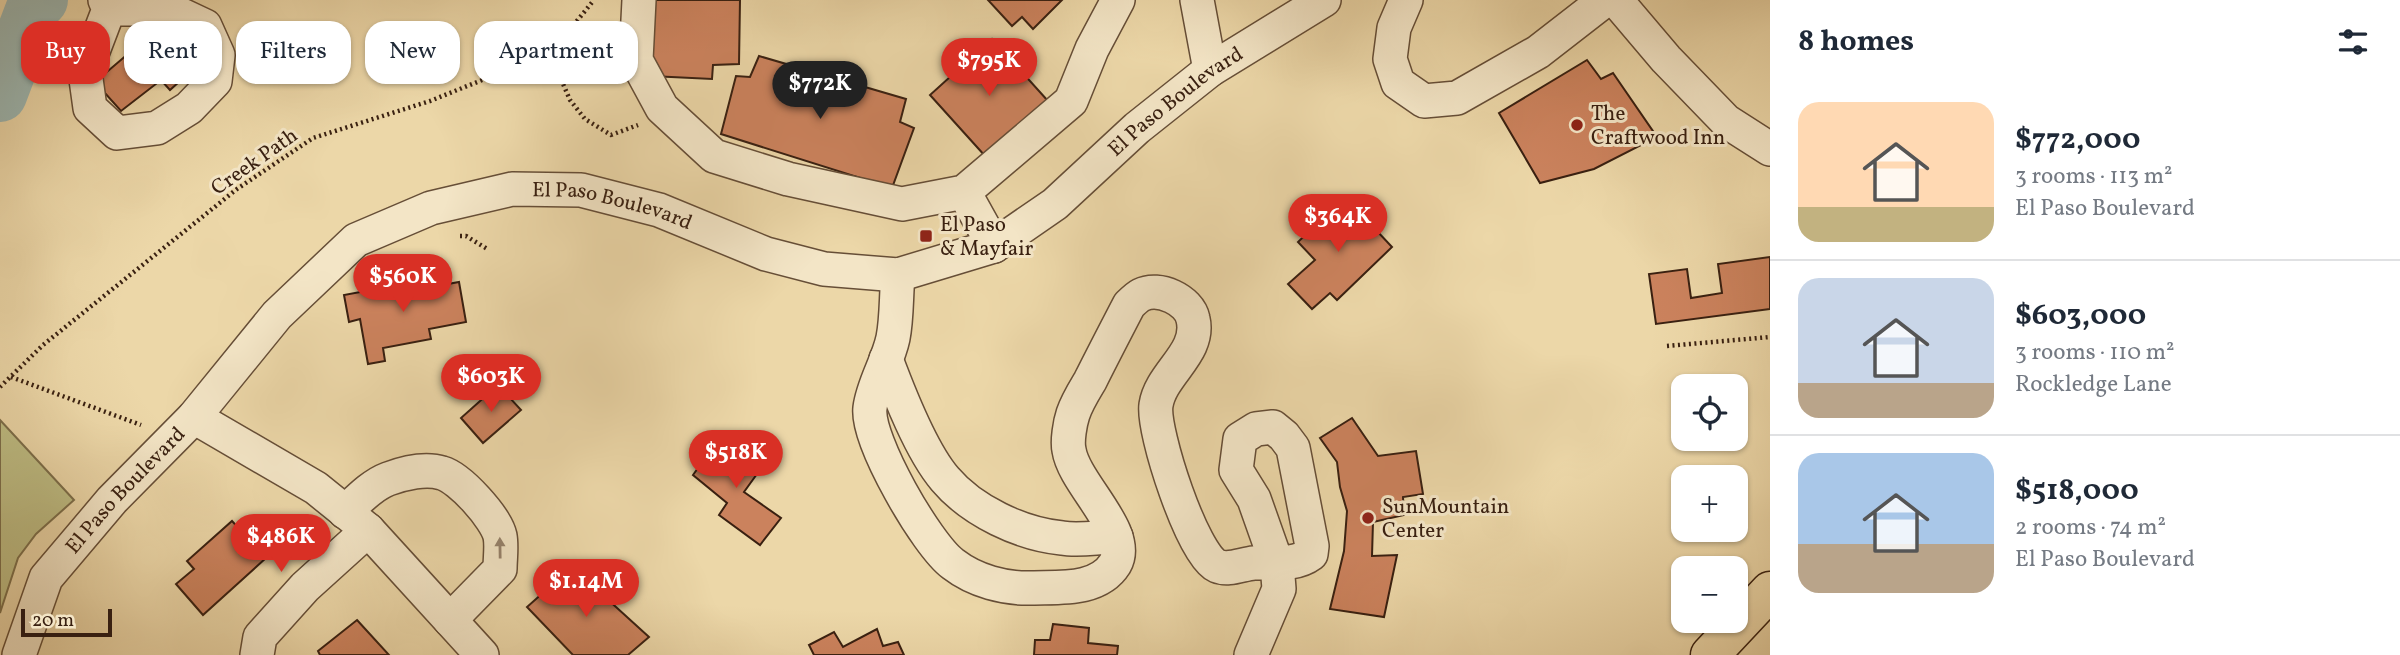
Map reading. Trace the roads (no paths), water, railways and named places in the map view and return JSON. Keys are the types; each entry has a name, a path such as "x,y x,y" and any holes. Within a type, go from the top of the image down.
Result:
{"highway":[{"path":"1710,655 1770,591"}],"street":[{"path":"639,0 636,60 662,108 714,156 789,179 902,204 964,192 1071,100 1118,0"},
{"path":"1197,0 1210,70"},
{"name":"El Paso Boulevard","path":"19,655 46,578 112,500 194,417 278,315 355,240 431,208 512,189 582,190 659,210 766,254 824,269 898,275 994,246 1055,204 1137,128 1210,70 1324,0"},
{"path":"1406,0 1394,28 1390,59 1398,83 1424,101 1457,98 1538,52 1605,0"},
{"path":"1616,0 1666,59 1727,121 1770,149"},
{"path":"964,192 994,246"},
{"path":"898,275 893,338 869,409 871,432 919,523 952,564 986,582 1024,589 1068,587 1094,582 1106,574 1116,562 1119,547 1111,524 1078,475 1069,449 1073,414 1129,305 1142,294 1157,293 1179,300 1187,307 1193,317 1194,338 1160,391 1155,406 1159,440 1191,532 1199,547 1216,566 1227,568 1252,563 1277,564 1279,589 1251,655"},
{"path":"886,359 900,396 925,446 944,478 957,490 993,516 1031,533 1065,539 1115,537"},
{"path":"194,417 316,488 357,521 482,655"},
{"path":"257,655 260,637 305,587 357,521 367,492 386,479 411,472 443,473 489,512 500,536 500,569 450,620"}],"waterway":[{"path":"0,95 33,8 41,0"}],"place":[{"name":"The Craftwood Inn","path":"1577,125"},
{"name":"El Paso & Mayfair","path":"926,236"},
{"name":"SunMountain Center","path":"1368,518"}]}
